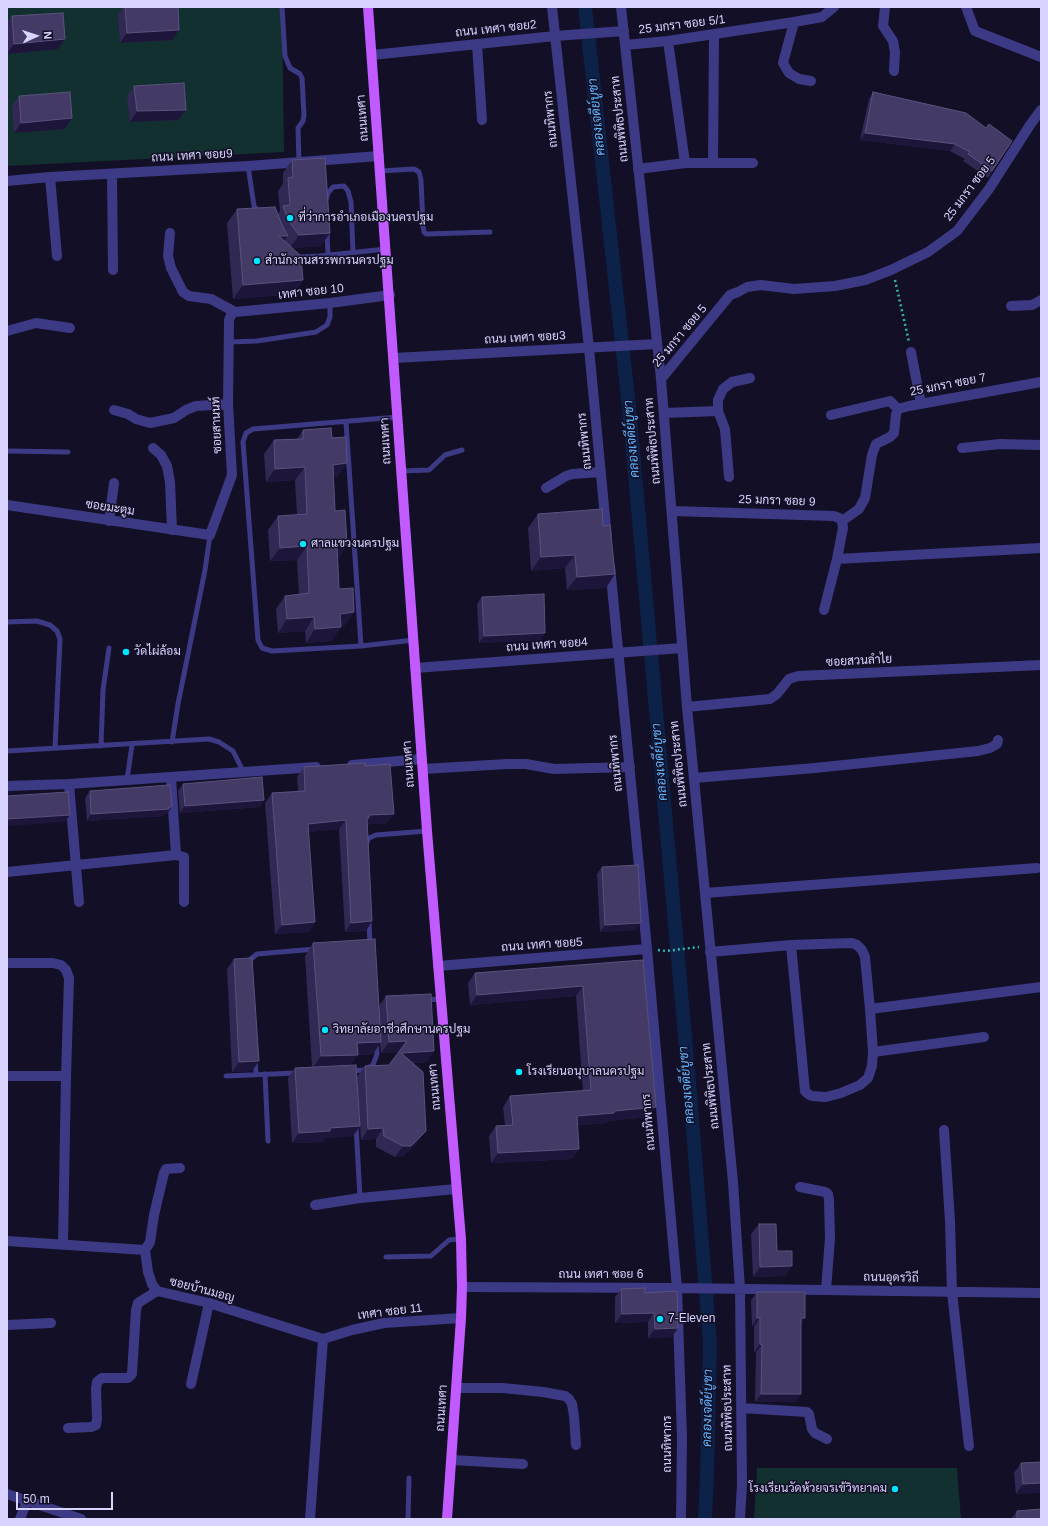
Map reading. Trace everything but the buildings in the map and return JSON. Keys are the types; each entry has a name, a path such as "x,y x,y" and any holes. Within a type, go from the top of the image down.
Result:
{"main road":[{"name":"ถนนเทศา","path":"368,7 390,295 427,831 461,1239 461,1318 447,1519"}],"street":[{"name":"ถนนทิพากร","path":"552,7 589,348 648,949 677,1288 682,1438 681,1519"},
{"name":"ถนนพิพิธประสาท","path":"622,7 661,379 687,708 734,1182 740,1289 742,1484 740,1519"},
{"name":"25 มกรา ซอย 5/1","path":"625,45 714,35 822,17 834,7"},
{"path":"885,7 883,26 893,41 895,52 894,71"},
{"path":"966,7 975,31 1041,56"},
{"path":"794,22 783,63 789,73 799,79 811,81"},
{"name":"ถนน เทศา ซอย2","path":"372,55 554,36 624,31"},
{"path":"713,163 714,35"},
{"path":"668,41 685,163"},
{"path":"477,44 482,120"},
{"name":"25 มกรา ซอย 5","path":"661,379 730,295 747,288 761,285 794,289 835,286 865,280 892,270 928,252 957,230 989,189 1041,110"},
{"name":"ถนน เทศา ซอย9","path":"7,181 379,156"},
{"path":"638,169 685,163 753,163"},
{"path":"112,174 113,270"},
{"path":"50,177 58,256"},
{"path":"170,233 168,256 170,268 183,292 189,296 212,299 235,312"},
{"name":"เทศา ซอย 10","path":"235,312 330,303 390,295"},
{"path":"1011,306 1032,305 1041,300"},
{"name":"ซอยสานนท์","path":"210,535 232,475 228,404 229,320 230,315 235,312"},
{"path":"7,331 36,323 70,328"},
{"name":"ถนน เทศา ซอย3","path":"394,358 657,344"},
{"path":"911,352 921,404"},
{"path":"728,477 725,429 718,411 718,400 723,389 732,382 750,378"},
{"name":"25 มกรา ซอย 7","path":"842,521 859,509 865,498 871,457 876,444 890,438 894,433 898,409 1041,382"},
{"path":"831,415 890,401 898,409"},
{"path":"114,410 128,414 136,420 150,423 174,418 186,410 196,406 228,404"},
{"path":"664,413 718,411"},
{"path":"962,448 1000,444 1041,445"},
{"path":"153,448 161,455 167,466 170,482 172,530"},
{"path":"546,488 572,474 601,472"},
{"path":"109,520 114,483"},
{"name":"ซอยมะตูม","path":"7,505 210,535"},
{"name":"25 มกรา ซอย 9","path":"672,511 834,516 842,521"},
{"path":"824,610 837,559 843,528 842,521"},
{"path":"837,559 1041,548"},
{"name":"ถนน เทศา ซอย4","path":"415,668 682,648"},
{"name":"ซอยสวนลำไย","path":"687,708 770,699 777,694 789,680 798,676 1041,665"},
{"path":"694,778 815,768 978,751 990,748 997,744 998,740"},
{"path":"339,766 526,764 554,769 630,767"},
{"path":"7,786 171,778 243,771 324,767"},
{"path":"171,778 176,855"},
{"path":"69,784 79,902"},
{"path":"7,872 176,855 184,857 184,902"},
{"path":"705,893 1037,868"},
{"path":"710,952 791,945 844,942 857,945 862,950 865,957 870,1009 873,1052 872,1066 868,1078 860,1085 841,1093 826,1096 812,1096 805,1091 791,945"},
{"name":"ถนน เทศา ซอย5","path":"438,966 648,949"},
{"path":"7,963 53,963 66,970 69,978 63,1244"},
{"path":"870,1009 1041,987"},
{"path":"873,1052 984,1038"},
{"path":"7,1076 66,1076"},
{"path":"944,1130 950,1221 952,1292 968,1446"},
{"path":"7,1241 145,1250 150,1242 154,1215 164,1173 166,1169 180,1168"},
{"path":"800,1187 825,1192 828,1194 830,1200 830,1238 826,1290"},
{"path":"315,1205 360,1198 456,1189"},
{"name":"ซอยบ้านมอญ","path":"145,1250 148,1272 152,1284 157,1291 208,1303 323,1339"},
{"name":"ถนน เทศา ซอย 6","path":"462,1287 740,1289"},
{"name":"ถนนอุดรวิถี","path":"740,1289 1041,1293"},
{"path":"68,1428 91,1427 96,1425 97,1382 102,1378 128,1378 132,1374 136,1310 138,1303 157,1291"},
{"path":"191,1384 208,1303"},
{"name":"เทศา ซอย 11","path":"323,1339 352,1330 384,1323 461,1318"},
{"path":"7,1325 51,1323"},
{"path":"310,1519 323,1339"},
{"path":"457,1388 503,1388 543,1392 570,1398 574,1416 576,1445"},
{"path":"741,1408 807,1412 809,1414 812,1429 815,1433 826,1439"},
{"path":"452,1460 523,1464"},
{"path":"7,1494 81,1519"},
{"path":"20,1519 27,1501"}],"lane":[{"path":"282,7 285,56 290,68 300,74 302,78 304,115 303,121 298,128 299,162"},
{"path":"248,166 254,206 258,212 263,214"},
{"path":"380,171 414,169 419,172 421,180 423,226 426,234 490,232"},
{"path":"326,205 328,193 333,187 344,186 348,191 351,202 353,252"},
{"path":"327,223 328,255"},
{"path":"289,254 301,257 386,248"},
{"path":"229,342 257,341 316,332 327,325 330,318 330,303"},
{"path":"398,417 253,429 246,433 243,442 258,640 262,648 272,651 361,646 414,640"},
{"path":"346,422 361,646"},
{"path":"401,471 429,470 445,455 462,450"},
{"path":"7,451 68,452"},
{"path":"172,742 178,704 205,570 210,535"},
{"path":"7,622 37,621 50,625 57,631 60,639 55,748"},
{"path":"101,746 103,690 108,648"},
{"path":"7,751 132,745 209,739 219,742 233,751 243,771"},
{"path":"127,780 132,745"},
{"path":"366,854 365,846 369,838 376,835 427,831"},
{"path":"368,915 370,952"},
{"path":"362,946 370,945"},
{"path":"249,966 251,959 256,954 317,949"},
{"path":"419,1000 441,999"},
{"path":"346,1072 353,1074 373,1065 377,1054 376,1040"},
{"path":"255,1051 256,1074"},
{"path":"226,1076 302,1073"},
{"path":"265,1074 268,1141"},
{"path":"356,1116 360,1198"},
{"path":"386,1256 431,1256 449,1240 461,1239"},
{"path":"408,1519 409,1478"}],"path":[{"path":"892,270 898,289 911,352"},
{"path":"666,951 694,948"}],"green space":[{"path":"7,7 282,7 284,152 7,166"},
{"path":"757,1468 957,1468 961,1519 754,1519"}],"waterway":[{"name":"คลองเจดีย์บูชา","path":"585,7 629,407 690,1093 710,1344 705,1519"}],"place":[{"name":"ที่ว่าการอำเภอเมืองนครปฐม","path":"290,218"},
{"name":"สำนักงานสรรพกรนครปฐม","path":"257,261"},
{"name":"ศาลแขวงนครปฐม","path":"303,544"},
{"name":"วัดไผ่ล้อม","path":"126,652"},
{"name":"วิทยาลัยอาชีวศึกษานครปฐม","path":"325,1030"},
{"name":"โรงเรียนอนุบาลนครปฐม","path":"519,1072"},
{"name":"7-Eleven","path":"660,1319"},
{"name":"โรงเรียนวัดห้วยจรเข้วิทยาคม","path":"895,1489"}]}
